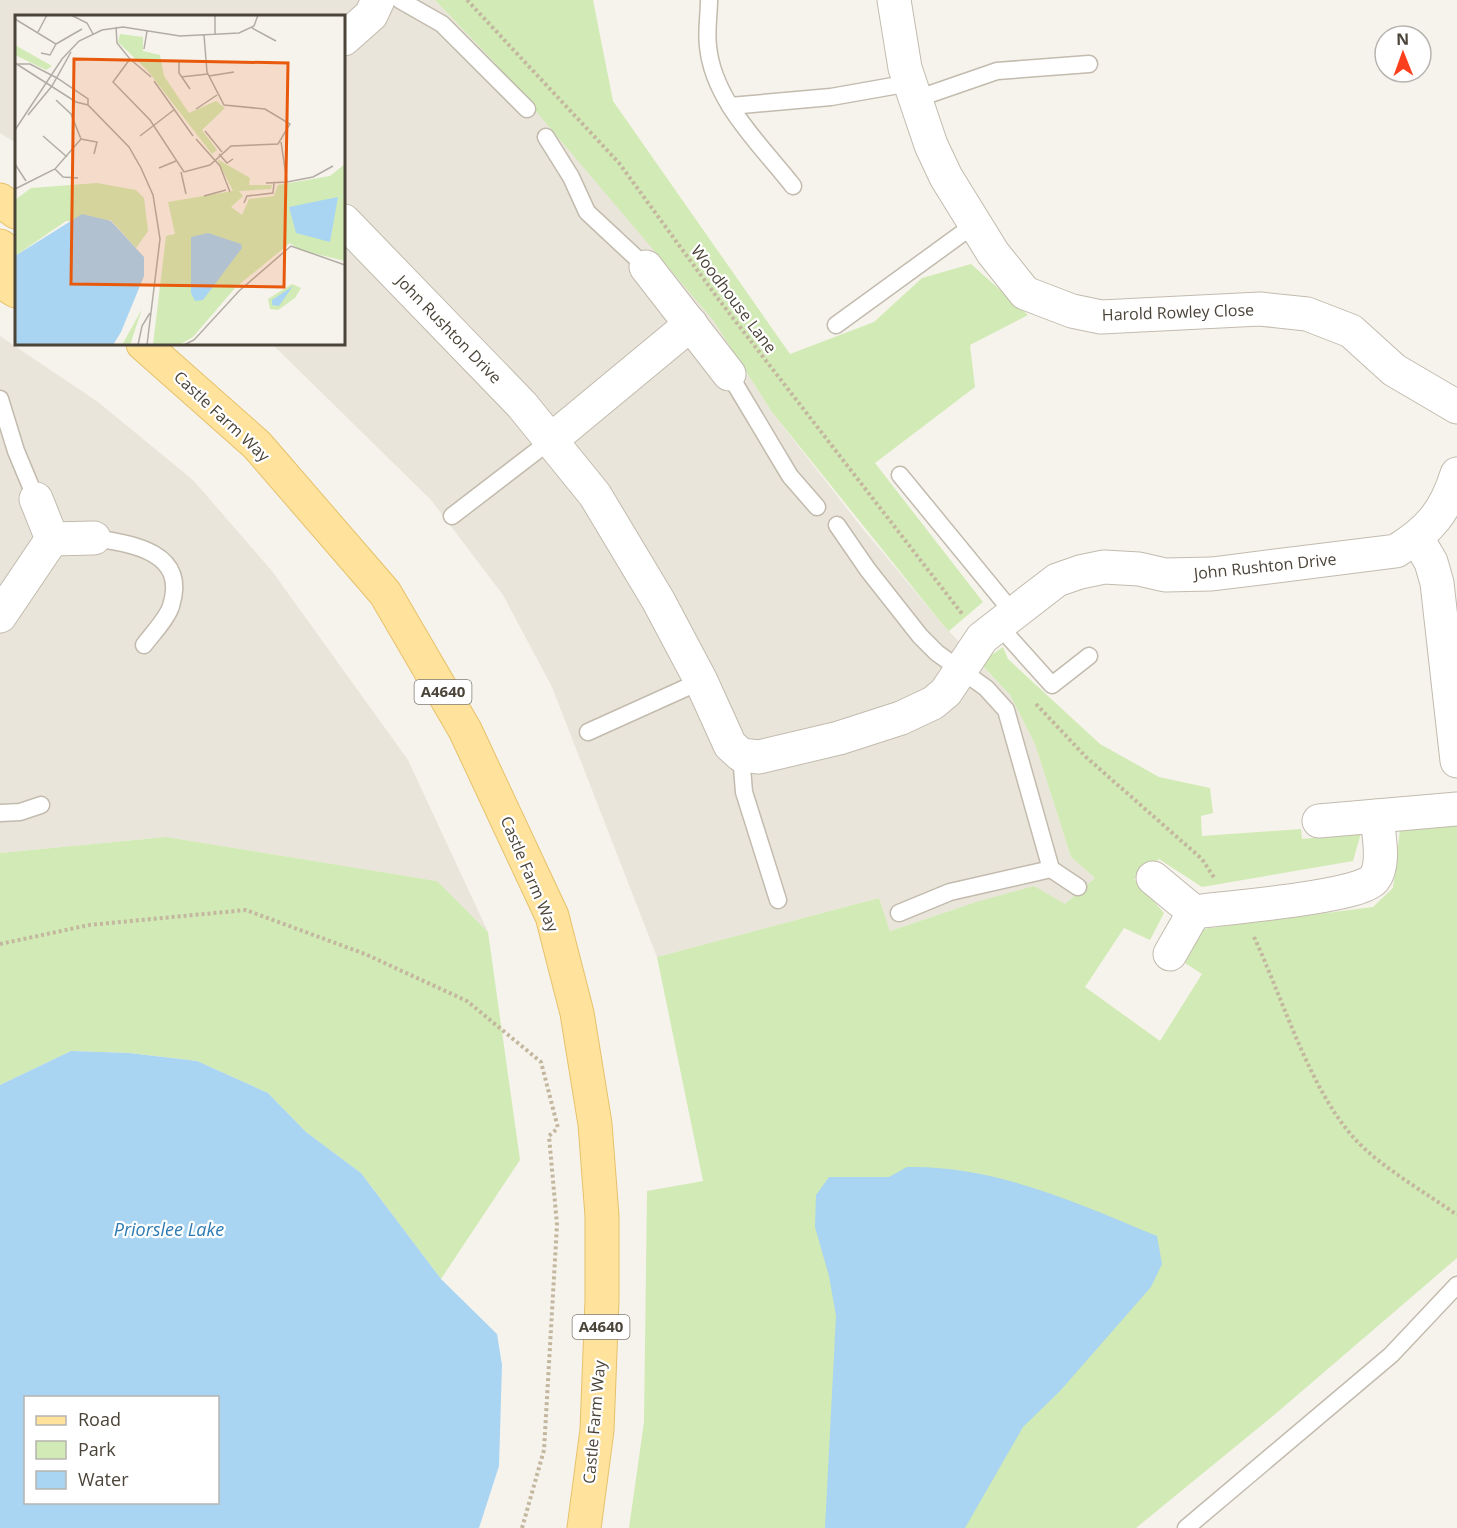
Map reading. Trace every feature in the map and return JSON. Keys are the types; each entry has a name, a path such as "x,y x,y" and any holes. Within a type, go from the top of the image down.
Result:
{"main road":[{"path":"0,200 15,211"},
{"path":"0,246 15,256"},
{"path":"0,281 15,290"},
{"name":"Castle Farm Way","path":"144,345 257,445 385,593 465,730 552,916 577,1013 595,1125 602,1216 602,1299 597,1430 584,1528"}],"street":[{"path":"345,38 371,15 378,0"},
{"name":"Harold Rowley Close","path":"894,0 913,91 931,145 946,177 993,253 1024,293 1072,311 1101,317 1260,309 1306,314 1351,331 1394,370 1457,407"},
{"name":"John Rushton Drive","path":"345,222 522,405 595,495 658,600 701,681 730,745 741,755 759,757 839,738 901,718 933,703 946,692 995,621 1057,580 1104,567 1139,568 1165,575 1212,574 1396,550 1418,538 1440,514 1457,474"},
{"path":"646,267 729,374"},
{"path":"550,440 691,324"},
{"path":"36,499 52,539"},
{"path":"52,539 94,538"},
{"path":"1418,538 1431,562 1437,583 1457,761"},
{"path":"0,616 52,539"},
{"path":"1319,821 1457,808"},
{"path":"1153,878 1194,912 1293,900 1366,887 1376,878 1380,862 1377,816"},
{"path":"1170,954 1194,912"}],"lane":[{"path":"400,0 442,24 526,109"},
{"path":"709,0 708,47 716,78 730,106 793,186"},
{"path":"730,106 913,91 997,71 1089,64"},
{"path":"546,137 571,177 587,212 646,267"},
{"path":"836,325 975,224"},
{"path":"729,374 790,476 817,507"},
{"path":"0,399 15,451 36,499"},
{"path":"452,516 550,440"},
{"path":"900,475 995,621 1052,685 1089,656"},
{"path":"837,525 868,570 920,636 959,670 986,688 1006,710 1051,869 1078,887"},
{"path":"94,538 121,542 151,552 166,561 174,581 171,608 144,645"},
{"path":"588,732 701,681"},
{"path":"741,755 744,792 778,900"},
{"path":"0,813 20,812 41,805"},
{"path":"898,913 950,892 1051,869"},
{"path":"1186,1528 1391,1355 1457,1286"}],"path":[{"name":"Woodhouse Lane","path":"467,0 619,163 719,300 995,621"},
{"path":"0,944 88,925 246,910 365,954 467,1001 541,1062 558,1128 549,1136 557,1225 544,1450 522,1528"}],"shaded area":[{"path":"0,0 435,0 494,62 710,315 772,412 859,524 943,625 1010,695 1035,744 1071,857 1095,878 1065,904 976,902 890,931 879,898 657,957 552,687 503,595 431,500 273,345 345,345 345,15 15,15 15,142 0,133"},
{"path":"0,336 98,402 193,480 272,571 408,760 488,932 437,881 166,837 0,853"}],"green space":[{"path":"435,0 593,0 613,101 790,354 874,322 922,278 971,264 1028,315 970,345 975,387 875,463 983,602 949,631 943,625 772,412 713,320 494,62"},
{"path":"1003,647 1008,659 1100,744 1159,777 1210,788 1213,813 1201,816 1202,836 1301,829 1302,839 1361,833 1353,861 1202,887 1159,859 1134,879 1164,913 1150,940 1124,928 1085,987 1160,1041 1202,974 1185,963 1203,929 1373,907 1393,888 1400,829 1457,824 1457,1258 1273,1416 1136,1528 629,1528 644,1422 647,1191 703,1181 657,957 879,898 890,931 976,902 1034,886 1065,904 1095,878 1071,857 1035,744 1010,695 980,663"},
{"path":"166,837 437,881 488,932 520,1160 441,1279 361,1173 306,1132 268,1093 197,1061 129,1053 71,1051 0,1085 0,853"}],"water":[{"name":"Priorslee Lake","path":"71,1051 129,1053 197,1061 268,1093 306,1132 361,1173 441,1279 497,1334 502,1365 499,1466 479,1528 0,1528 0,1085"},
{"path":"907,1167 972,1172 1004,1179 1066,1199 1157,1236 1162,1264 1151,1287 1060,1391 1023,1427 965,1528 825,1528 836,1316 829,1276 815,1227 816,1195 829,1177 889,1177"}]}
